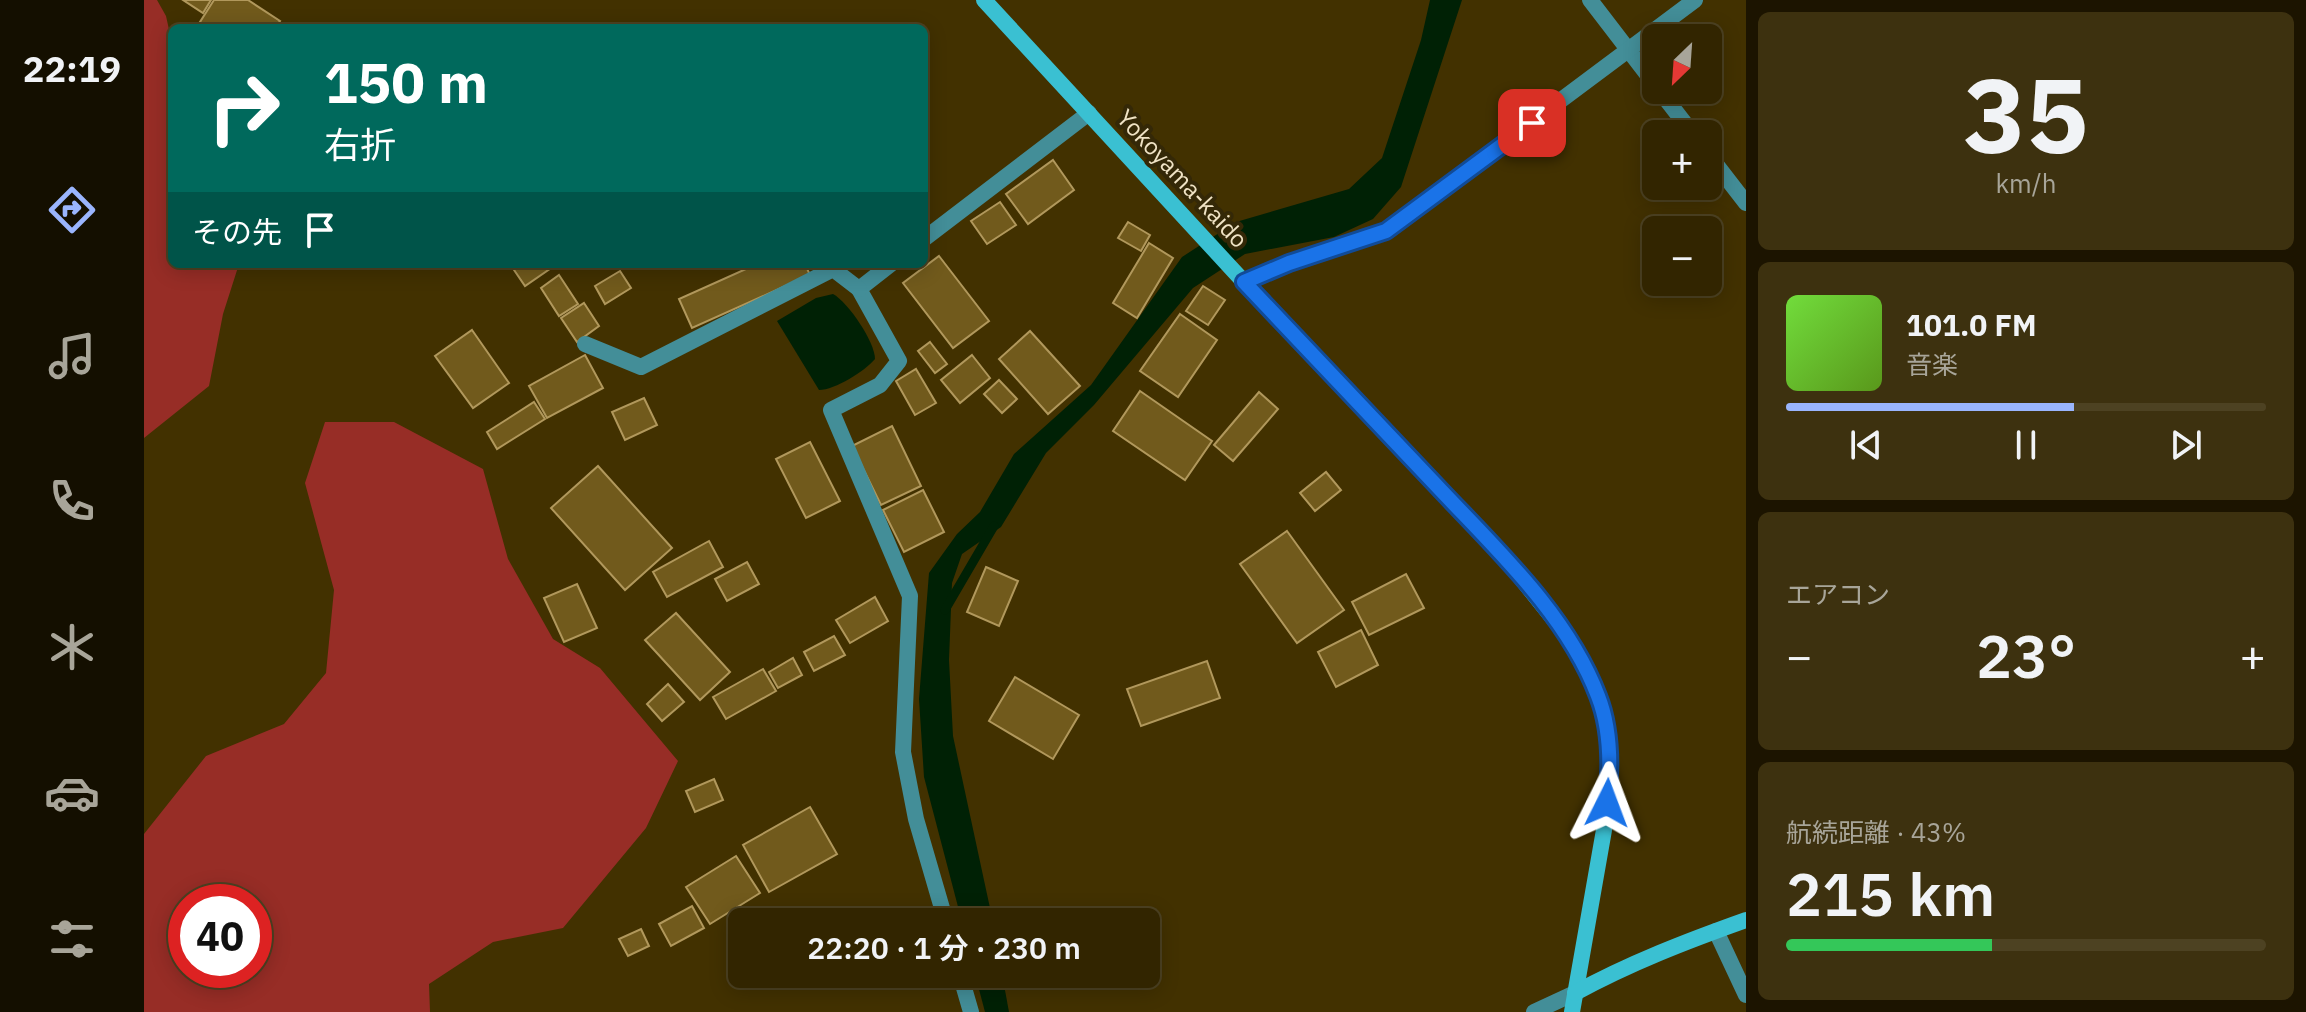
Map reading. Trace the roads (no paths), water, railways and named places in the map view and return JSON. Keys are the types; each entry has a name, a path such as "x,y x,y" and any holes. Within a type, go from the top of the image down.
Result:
{"street":[{"name":"Yokoyama-kaido","path":"984,0 1504,557 1580,656 1599,698 1608,734 1610,777 1604,830 1572,1012"},
{"path":"1590,0 1642,68"},
{"path":"1244,282 1289,263 1386,231 1695,0"},
{"path":"1670,104 1682,120"},
{"path":"928,236 1089,113"},
{"path":"1722,172 1746,203"},
{"path":"859,289 886,268"},
{"path":"585,344 641,367 833,269 859,289 899,361 880,385 831,410 910,596 903,752 916,819 942,908"},
{"path":"1534,1012 1618,970 1746,920"},
{"path":"1716,931 1746,995"},
{"path":"964,988 971,1012"}],"waterway":[{"path":"945,610 994,526"}]}
